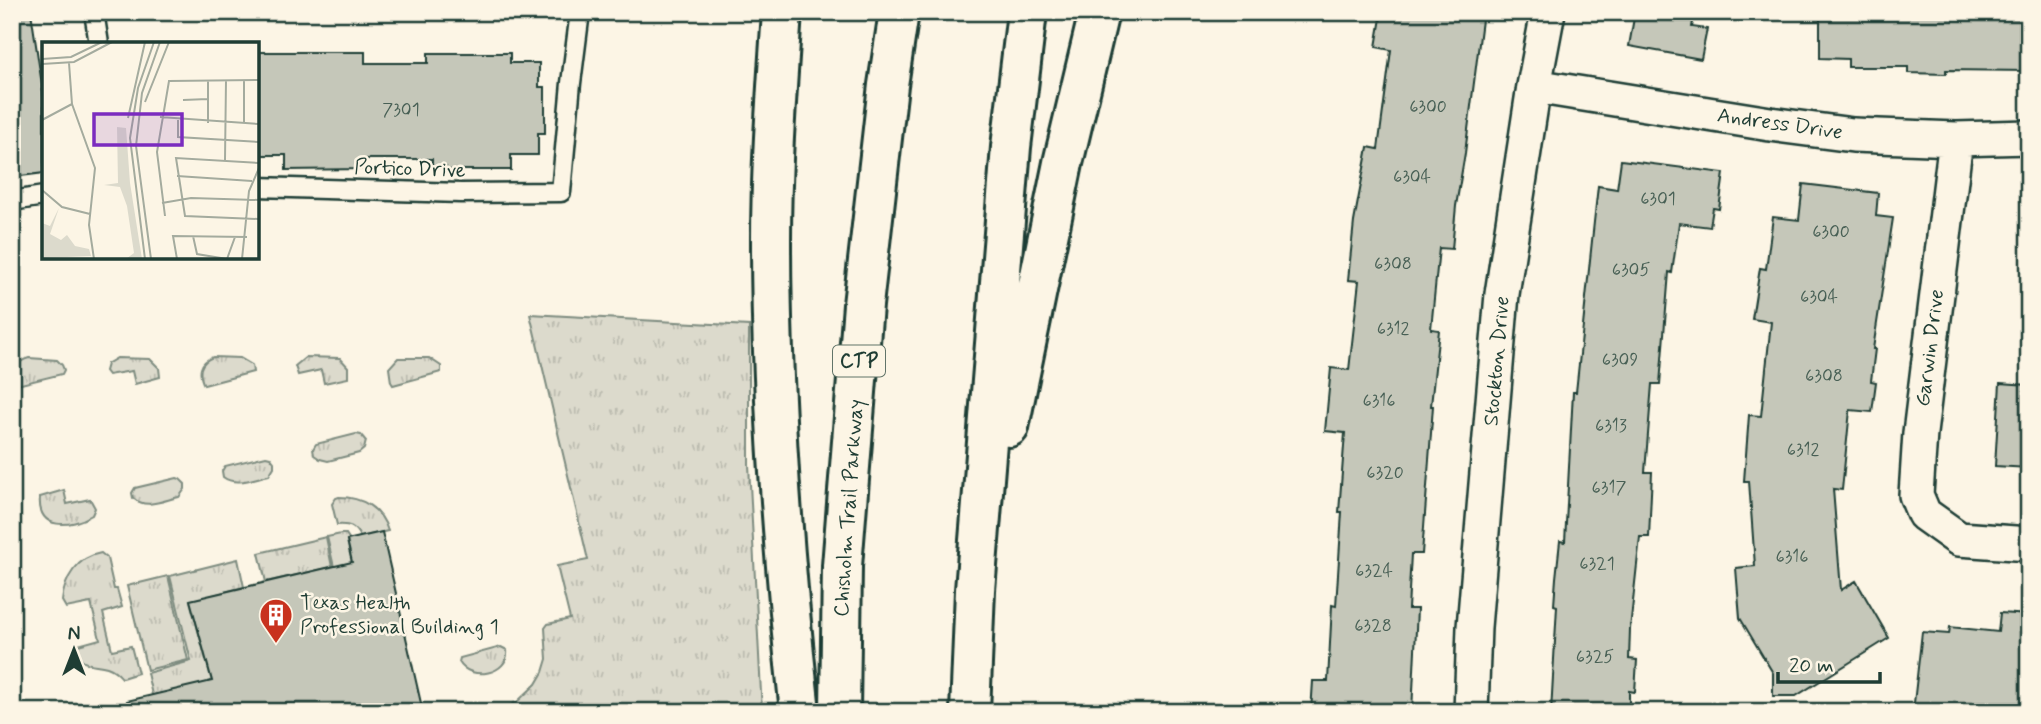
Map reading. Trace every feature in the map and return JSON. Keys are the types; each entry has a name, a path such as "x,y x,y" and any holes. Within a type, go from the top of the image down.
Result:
{"highway":[{"path":"782,12 775,109 771,240 776,437 800,712"},
{"name":"Chisholm Trail Parkway","path":"840,712 842,566 863,305 898,12"},
{"path":"970,712 975,590 1011,147 1027,12"},
{"path":"975,590 1063,163 1100,12"}],"street":[{"name":"Stockton Drive","path":"1471,712 1474,627 1502,295 1548,12"},
{"name":"Andress Drive","path":"1534,86 1853,135 1956,139 2029,137"},
{"name":"Garwin Drive","path":"1956,139 1920,433 1916,495 1924,514 1959,539 2029,544"}],"lane":[{"path":"94,12 99,42"},
{"name":"Portico Drive","path":"259,187 461,194 561,192 580,12"},
{"path":"12,201 42,196"}],"green space":[{"path":"530,314 749,326 749,465 762,712 495,712 517,702 536,684 547,659 545,628 548,624 570,619 557,566 588,560"},
{"path":"213,357 240,358 252,365 253,372 204,385 201,368"},
{"path":"306,357 340,358 348,367 348,378 324,383 321,370 298,375 295,366"},
{"path":"29,358 57,360 64,370 62,374 13,384 12,375 15,368"},
{"path":"117,358 150,359 159,368 160,377 135,384 132,371 108,375 105,371 107,364"},
{"path":"398,358 429,358 441,366 441,372 393,385 389,368"},
{"path":"356,434 366,441 364,449 359,453 328,461 314,455 316,444"},
{"path":"266,456 274,462 269,475 239,482 223,477 225,466"},
{"path":"177,478 185,484 179,497 149,504 133,498 135,488"},
{"path":"64,490 67,504 90,499 95,508 92,515 66,524 57,524 44,516 40,497"},
{"path":"339,497 370,505 381,516 388,531 360,537 351,526 337,525 332,504"},
{"path":"346,534 350,540 347,541 386,712 368,712 327,537"},
{"path":"326,537 332,567 266,582 259,553"},
{"path":"101,553 107,558 114,589 117,589 122,607 103,613 112,650 131,646 138,673 122,678 109,668 85,662 78,657 75,652 78,645 100,639 91,603 66,608 62,601 73,570 85,559"},
{"path":"238,559 244,587 190,601 214,689 152,695 147,673 191,661 170,576"},
{"path":"168,576 188,660 147,670 127,586"},
{"path":"501,647 507,650 506,658 496,670 472,672 459,662 460,658"}],"building":[{"path":"12,12 31,12 42,85 42,173 12,177"},
{"path":"1382,12 1483,12 1452,249 1439,248 1431,329 1439,330 1431,406 1422,554 1411,554 1408,609 1417,609 1412,712 1311,712 1313,681 1328,681 1332,605 1336,606 1342,512 1339,512 1345,433 1325,431 1331,368 1349,370 1359,281 1348,280 1354,222 1368,147 1378,149 1391,50 1376,47"},
{"path":"1635,12 1695,12 1692,27 1707,29 1701,59 1629,46"},
{"path":"1820,12 2029,12 2029,71 1946,70 1946,74 1908,73 1908,67 1848,67 1848,59 1820,58"},
{"path":"259,52 365,52 365,63 428,63 428,53 510,53 510,63 539,63 539,87 545,87 545,133 538,133 538,155 511,155 511,170 446,170 446,167 432,167 432,159 364,159 364,169 286,170 286,155 259,155"},
{"path":"1621,160 1724,173 1719,209 1713,208 1710,227 1679,223 1672,273 1669,272 1660,384 1652,384 1645,472 1652,472 1649,537 1640,537 1629,659 1637,660 1635,692 1629,691 1629,712 1551,712 1556,578 1560,541 1565,542 1573,392 1576,392 1598,186 1617,189"},
{"path":"1803,184 1878,193 1876,216 1893,218 1873,349 1871,381 1876,382 1872,412 1850,410 1842,490 1833,489 1841,590 1856,581 1889,638 1796,696 1773,696 1773,673 1740,618 1736,568 1755,566 1749,481 1744,481 1749,415 1761,416 1771,322 1752,319 1760,268 1766,269 1773,217 1799,220"},
{"path":"2000,383 2029,385 2029,468 1995,466"},
{"name":"Texas Health Professional Building 1","path":"382,532 423,712 129,712 127,701 212,681 190,600 352,562 347,540"},
{"path":"2000,613 2029,615 2029,708 1980,704 1979,712 1913,712 1922,632 1949,634 1950,627 1998,632"}],"place":[{"name":"Texas Health Professional Building 1","path":"276,645"}]}
